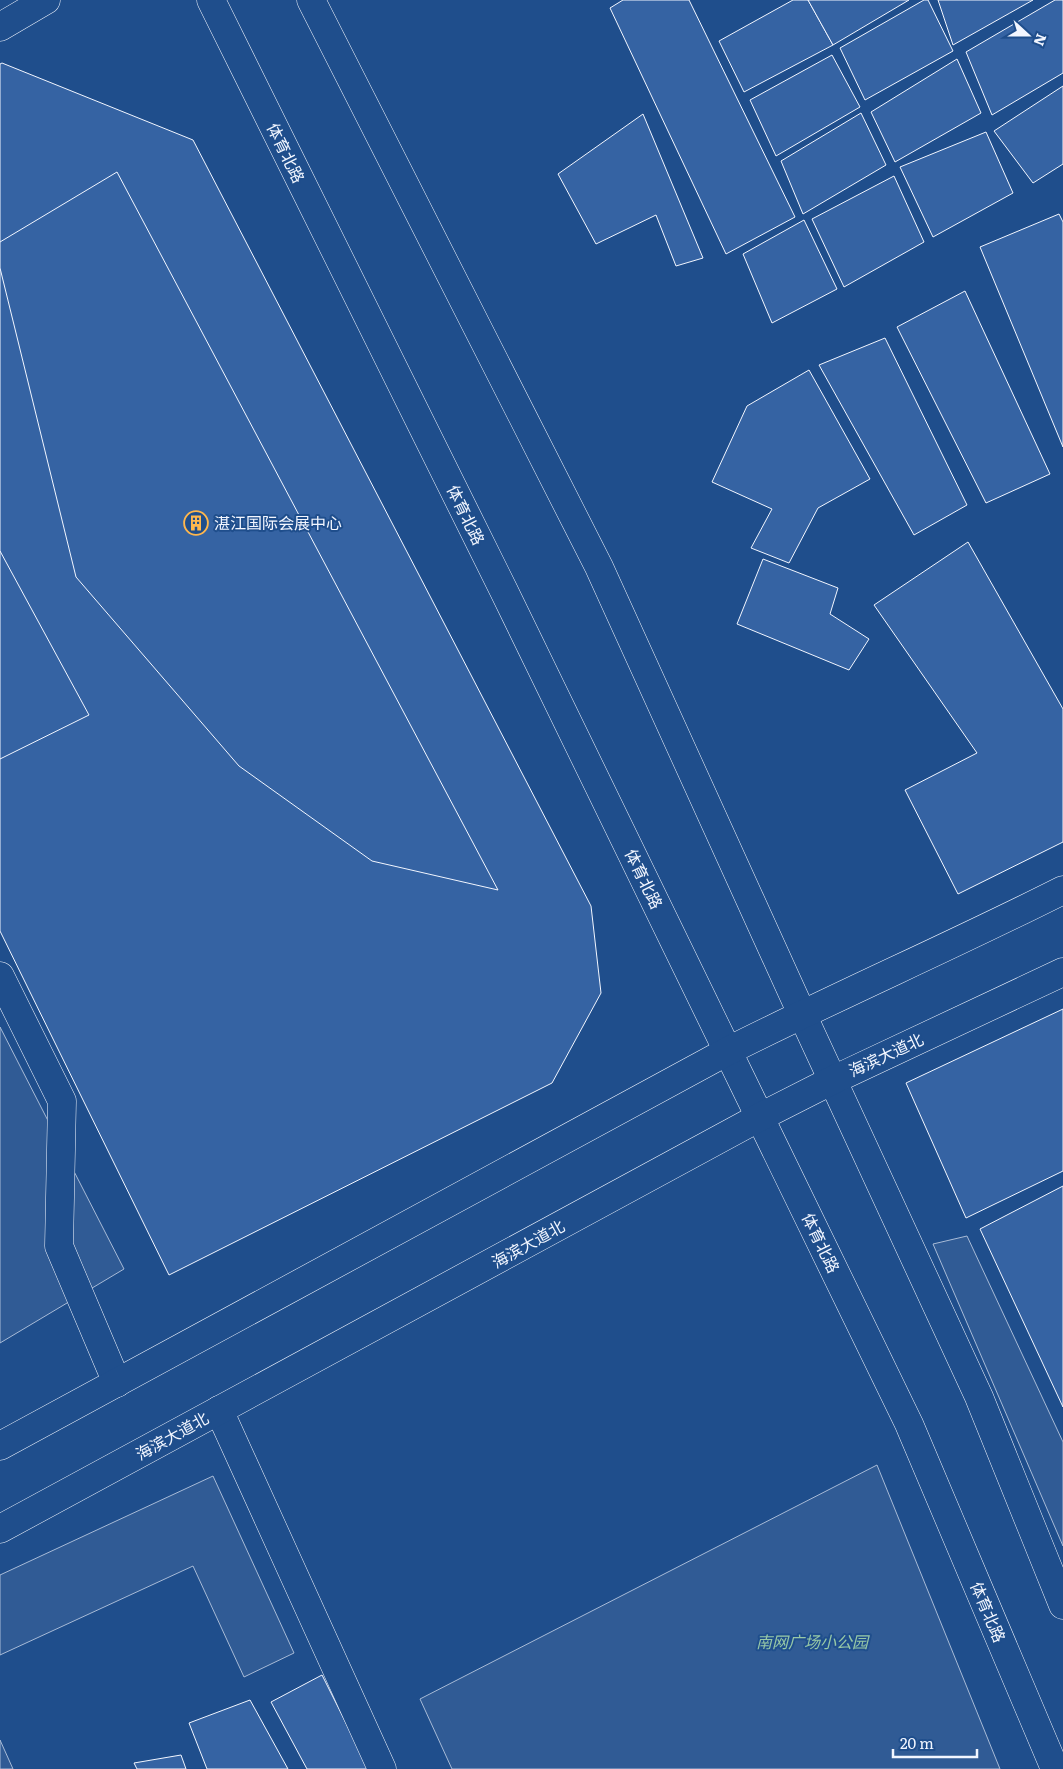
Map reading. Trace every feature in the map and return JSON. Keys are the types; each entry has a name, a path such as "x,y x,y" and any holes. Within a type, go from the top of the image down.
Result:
{"main road":[{"path":"0,27 46,0"},
{"name":"体育北路","path":"211,0 504,592 909,1424 1055,1769"},
{"path":"311,0 599,567 802,1014 979,1397 1063,1606"},
{"path":"0,1446 728,1051 1063,890"},
{"name":"海滨大道北","path":"0,1529 760,1117 833,1080 1063,972"},
{"path":"0,976 62,1101 60,1246 116,1384"},
{"path":"219,1410 382,1769"}],"shaded area":[{"path":"0,1027 124,1269 0,1343"},
{"path":"967,1236 1063,1442 1063,1546 933,1244"},
{"name":"南网广场小公园","path":"877,1465 1000,1769 452,1769 420,1699"},
{"path":"213,1476 294,1653 244,1677 193,1566 0,1655 0,1575"},
{"path":"0,1740 13,1769 0,1769"}],"building":[{"path":"623,0 689,0 795,217 726,254 610,8"},
{"path":"793,0 808,0 833,45 744,92 719,41"},
{"path":"808,0 909,0 833,45"},
{"path":"924,0 928,0 953,51 865,100 840,48"},
{"path":"938,0 1033,0 953,45"},
{"path":"1055,0 1063,0 1063,73 992,115 966,52"},
{"path":"832,55 860,107 776,156 750,100"},
{"path":"957,59 981,113 895,162 871,112"},
{"name":"湛江国际会展中心","path":"2,63 193,140 591,906 601,993 552,1083 169,1275 0,931 0,64"},
{"path":"1063,86 1063,164 1033,183 994,131"},
{"path":"861,113 886,165 803,214 781,161"},
{"path":"643,114 703,258 676,266 656,215 596,244 558,174"},
{"path":"986,132 1013,193 933,237 900,167"},
{"path":"117,172 498,890 372,861 239,766 76,577 0,268 0,242"},
{"path":"894,176 924,242 844,287 812,219"},
{"path":"1059,214 1063,222 1063,447 980,247"},
{"path":"804,220 837,289 772,323 743,254"},
{"path":"965,291 1050,474 986,503 897,327"},
{"path":"885,338 967,505 914,535 819,365"},
{"path":"809,370 870,479 818,508 789,563 751,548 772,509 712,482 747,406"},
{"path":"968,542 1063,709 1063,842 958,894 905,790 977,753 874,605"},
{"path":"0,551 89,715 0,759"},
{"path":"763,559 838,588 830,614 869,639 849,670 737,624"},
{"path":"1063,1009 1063,1171 966,1218 906,1083"},
{"path":"1063,1186 1063,1407 980,1229"},
{"path":"322,1675 369,1769 307,1769 271,1702"},
{"path":"250,1700 288,1769 207,1769 189,1723"},
{"path":"181,1755 186,1769 137,1769 134,1763"}],"place":[{"name":"湛江国际会展中心","path":"196,523"}]}
